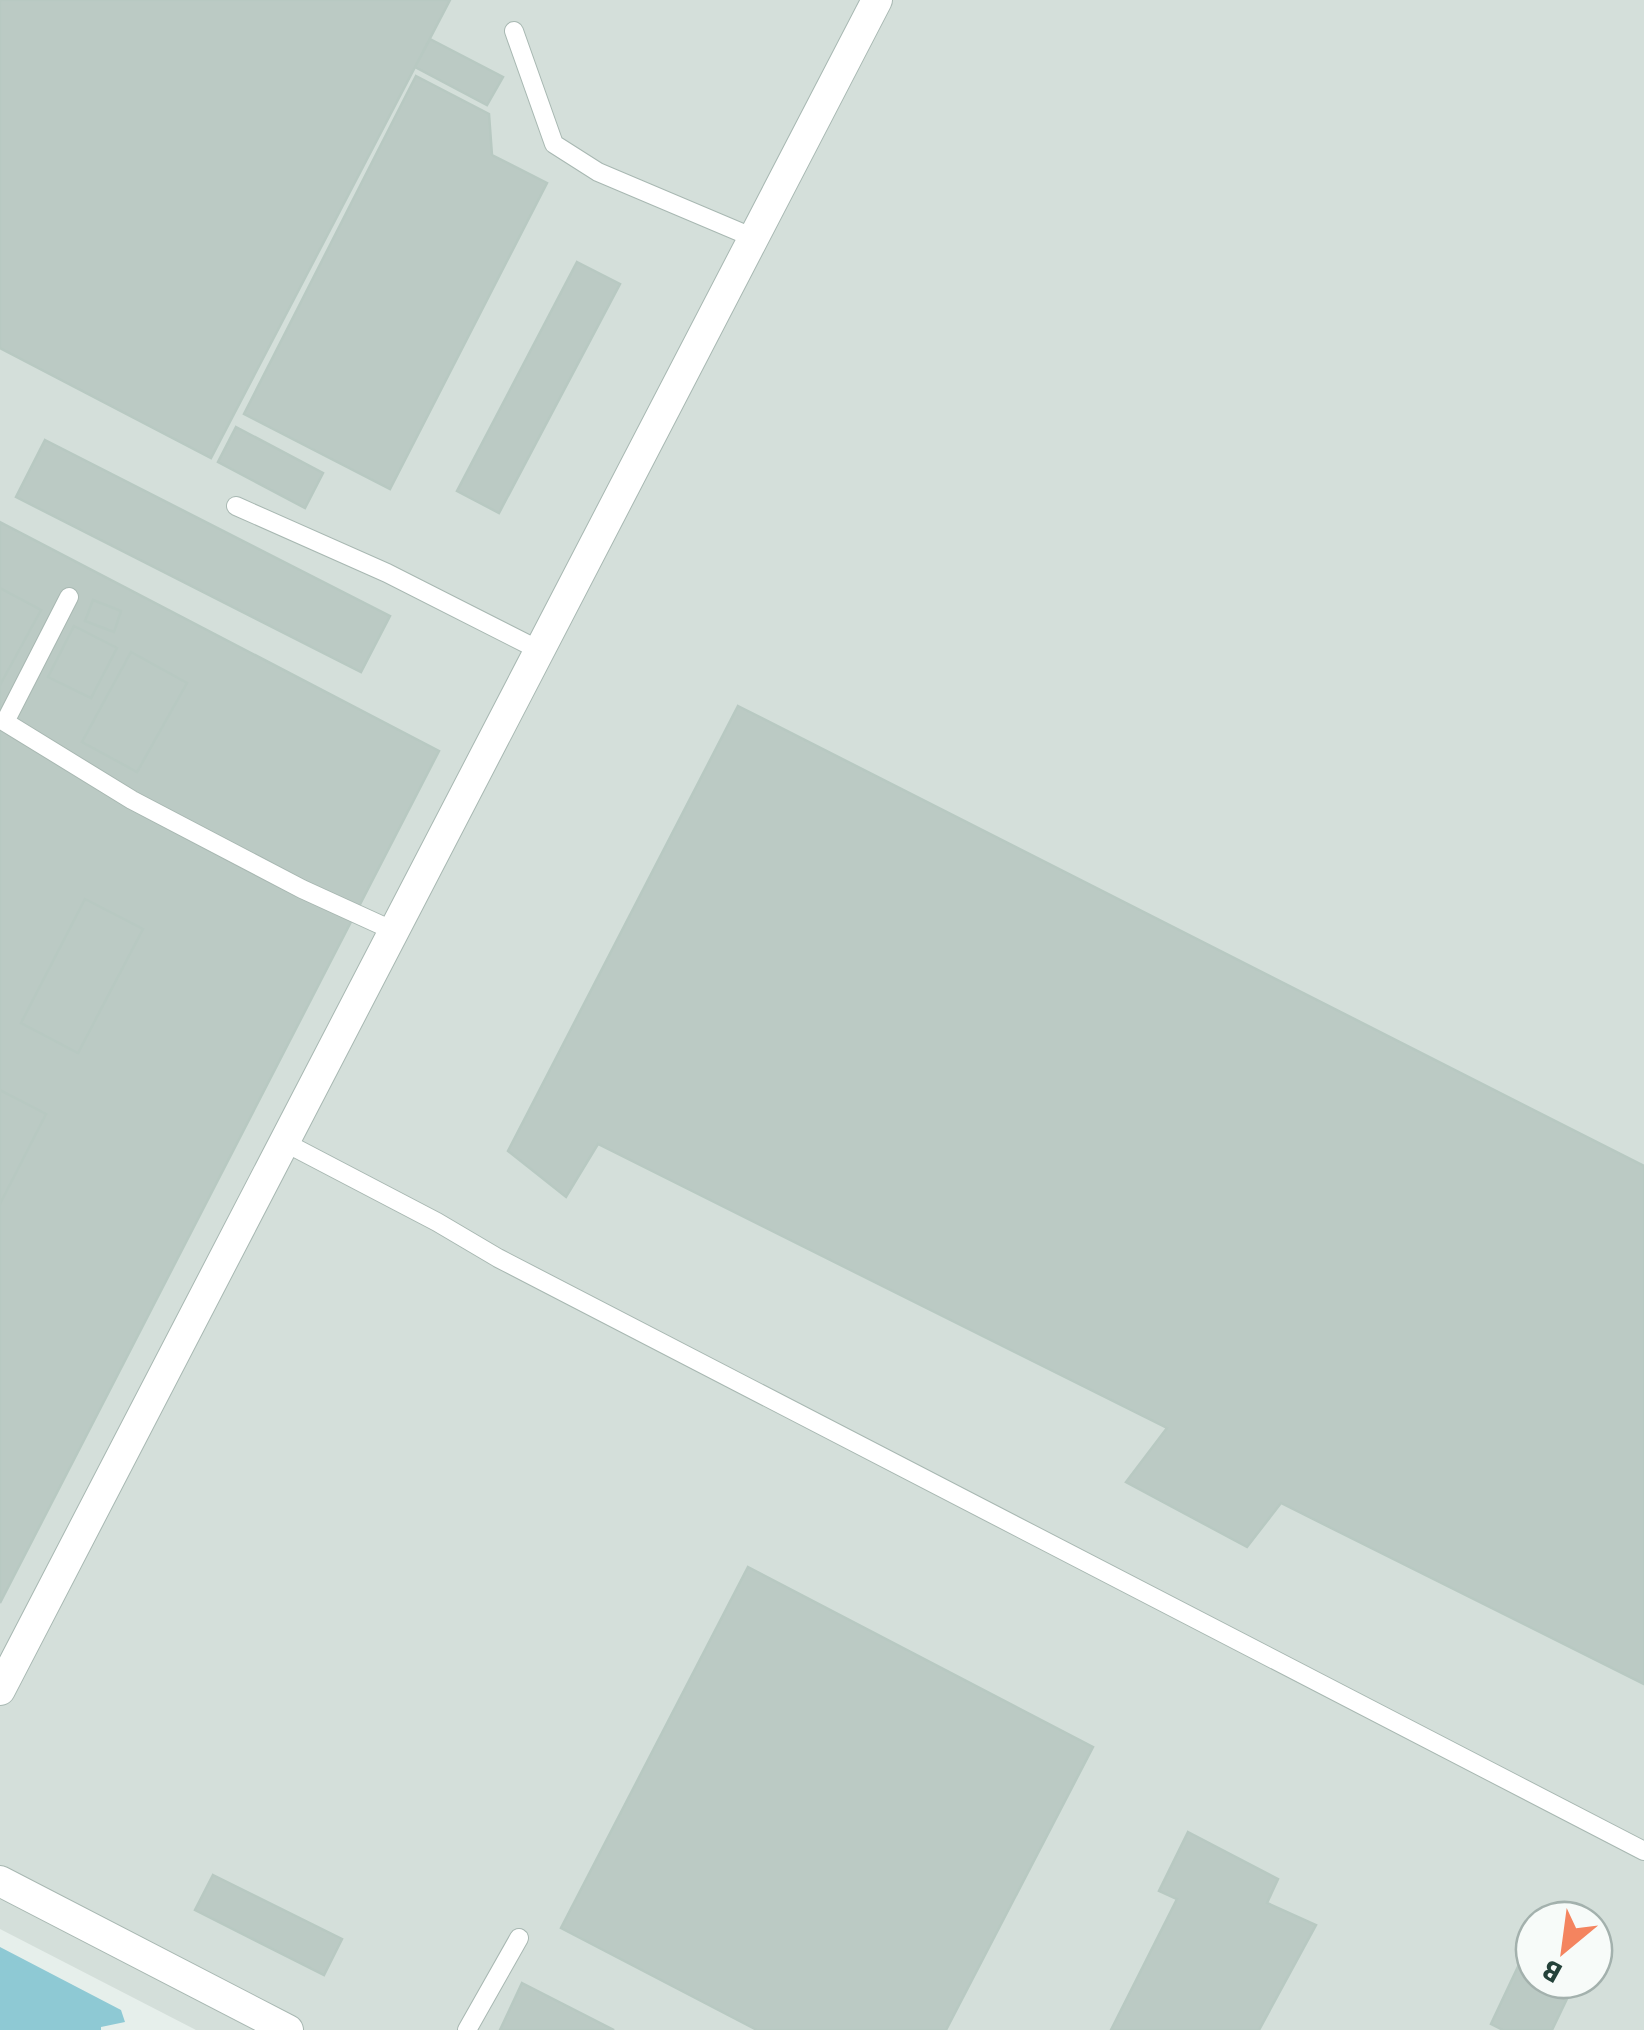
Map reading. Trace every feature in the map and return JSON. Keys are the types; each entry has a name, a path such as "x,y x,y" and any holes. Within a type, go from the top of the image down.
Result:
{"street":[{"path":"0,1690 877,0"},
{"path":"0,1881 288,2030"}],"lane":[{"path":"514,31 554,144 598,172 754,238"},
{"path":"236,506 387,573 540,650"},
{"path":"69,597 5,722 132,800 302,889 394,931"},
{"path":"284,1142 498,1258 1644,1852"},
{"path":"467,2030 519,1938"}],"shaded area":[{"path":"0,0 1644,0 1644,2030 196,2030 0,1929"}],"water":[{"path":"0,1947 121,2010 125,2022 101,2030 0,2030"}],"building":[{"path":"0,0 450,0 211,458 0,348"},
{"path":"430,39 503,77 487,105 415,67"},
{"path":"416,76 489,114 492,155 547,183 390,489 244,414"},
{"path":"577,262 620,284 499,513 457,491"},
{"path":"236,427 323,473 305,508 218,462"},
{"path":"45,440 390,616 361,672 16,497"},
{"path":"0,522 439,751 0,1603"},
{"path":"0,588 41,610 0,685"},
{"path":"93,600 121,611 114,632 85,621"},
{"path":"74,626 117,648 91,698 48,677"},
{"path":"131,652 187,683 137,772 82,742"},
{"path":"738,706 1644,1166 1644,1684 1281,1503 1247,1547 1126,1482 1167,1428 598,1144 566,1197 508,1151"},
{"path":"85,899 143,929 78,1053 21,1023"},
{"path":"0,1090 46,1114 0,1204"},
{"path":"748,1567 1093,1747 946,2030 757,2030 561,1928"},
{"path":"1188,1832 1278,1879 1267,1903 1316,1925 1259,2030 1111,2030 1177,1899 1159,1891"},
{"path":"213,1875 342,1939 324,1975 195,1910"},
{"path":"1514,1975 1514,2000 1566,2000 1552,2030 1503,2030 1491,2024"},
{"path":"522,1983 614,2030 500,2030"}]}
